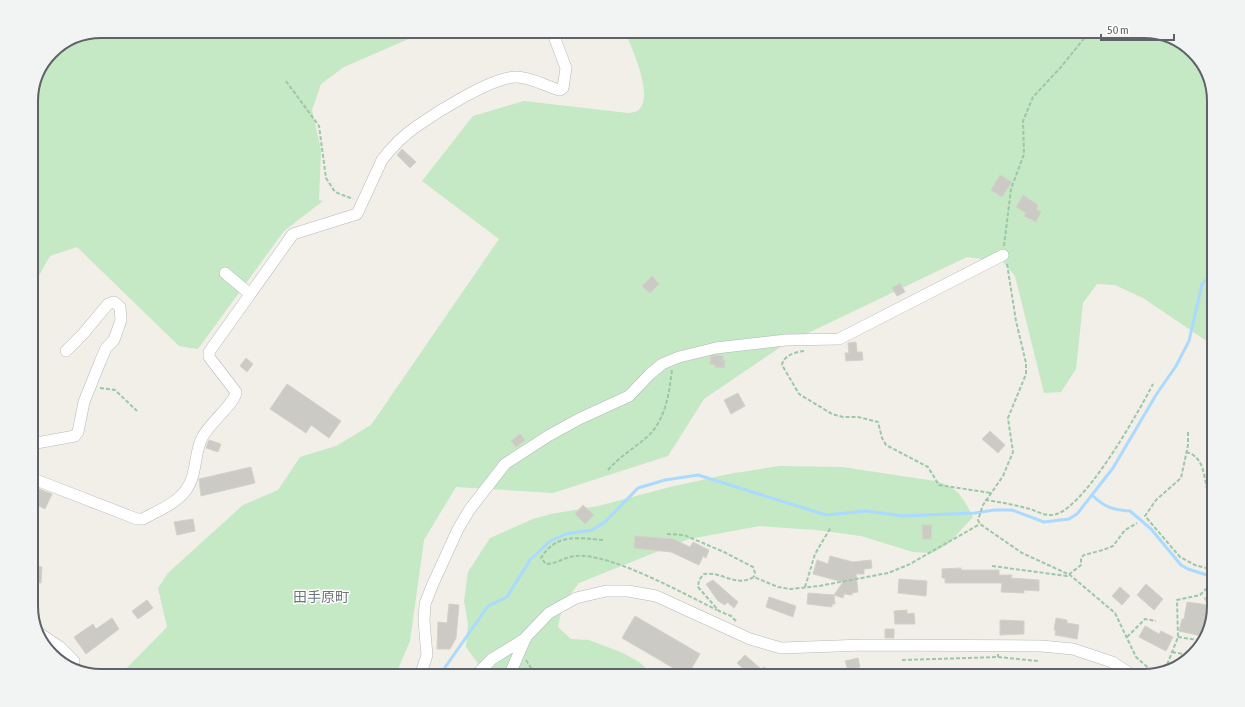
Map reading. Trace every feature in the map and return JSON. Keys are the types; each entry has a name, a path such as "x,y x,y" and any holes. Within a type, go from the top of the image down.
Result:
{"street":[{"path":"38,484 137,519 142,519 179,497 186,490 190,480 202,438 213,421 235,398 236,392 209,357 209,352 293,234 357,214 382,160 387,153 416,126 481,87 514,77 527,78 560,90 563,88 566,68 555,38"},
{"path":"423,669 428,655 424,621 425,604 458,529 480,496 505,464 579,419 628,396 662,364 674,359 716,348 786,340 839,339 1003,255"},
{"path":"225,273 250,294"},
{"path":"38,443 75,436 78,432 84,402 106,348 114,340 121,320 120,307 114,302 108,304 83,334 66,351"},
{"path":"482,669 492,659 526,637 549,613 576,598 606,591 628,591 656,596 742,635 781,648 864,645 998,652 1041,646 1073,649 1112,662 1123,669"},
{"path":"512,669 526,637"},
{"path":"48,639 68,654 74,663"}],"path":[{"path":"1084,38 1061,67 1033,97 1024,121 1024,154 1011,189 1003,255 1008,264 1016,321 1026,363 1026,374 1008,418 1013,452 1004,476 985,500 978,520 980,524 1022,553 1070,574 1115,613 1136,657 1149,668"},
{"path":"286,81 319,126 326,178 335,192 363,203"},
{"path":"806,350 787,357 782,361 782,365 799,394 832,414 878,422 882,438 886,445 928,466 939,485 991,493"},
{"path":"608,470 628,450 648,435 661,419 669,391 674,359"},
{"path":"985,500 1001,502 1051,515 1060,513 1078,498 1094,481 1133,422 1153,384"},
{"path":"84,402 100,388 108,388 115,390 137,411"},
{"path":"1188,432 1181,478 1156,500 1145,516 1180,557 1195,565 1207,568"},
{"path":"1186,452 1193,454 1201,462 1207,490"},
{"path":"992,566 1067,576 1081,565 1081,558 1084,555 1113,546 1125,530 1138,523"},
{"path":"719,611 698,587 698,580 704,574 711,573 740,582 754,577 778,587 790,589 888,573 908,565 980,524"},
{"path":"805,587 815,554 831,527"},
{"path":"667,534 684,535 724,552 753,567 755,573 754,577"},
{"path":"603,540 572,538 562,539 548,549 541,558 546,564 553,564 575,556 601,558 630,569 731,616 738,624 742,635"},
{"path":"1167,664 1178,637 1177,600 1200,595 1207,588"},
{"path":"1127,638 1144,619 1156,621"},
{"path":"1178,637 1197,640"},
{"path":"902,660 998,652 1038,661"},
{"path":"1172,652 1185,654"},
{"path":"519,653 532,669"}],"green space":[{"path":"101,38 411,38 344,67 321,84 312,110 321,150 319,200 323,201 284,231 198,349 179,346 77,247 50,256 38,277 38,97 40,85 51,63 59,54 70,46 81,41"},
{"path":"628,38 1144,38 1160,40 1175,46 1189,56 1199,70 1204,81 1207,97 1207,341 1143,298 1115,285 1097,284 1083,303 1076,369 1061,392 1044,393 1015,276 1003,262 967,257 785,344 704,399 668,456 553,493 456,487 424,540 410,641 398,669 126,669 167,627 158,588 168,573 243,505 278,490 300,457 336,446 371,425 499,239 422,181 473,116 524,101 628,113 637,111 642,105 644,96 643,85"},
{"path":"780,466 842,467 935,481 955,490 966,504 973,517 948,544 932,553 913,552 861,536 816,530 760,526 689,539 579,583 563,604 558,627 571,639 589,640 623,653 639,662 647,669 482,669 466,647 468,624 464,601 468,572 490,538 533,519 551,514 598,506 670,487 729,474"}],"building":[{"path":"402,149 416,162 410,168 397,155"},
{"path":"1000,175 1012,182 1002,197 991,190"},
{"path":"1023,195 1038,205 1036,209 1041,212 1036,222 1024,216 1026,213 1016,207"},
{"path":"652,276 659,284 650,293 642,286"},
{"path":"900,283 905,292 897,296 892,288"},
{"path":"856,342 857,352 862,352 863,360 846,361 845,353 849,353 848,343"},
{"path":"711,356 723,356 723,360 725,360 724,368 715,367 715,365 710,364"},
{"path":"246,358 253,364 247,372 240,366"},
{"path":"287,384 341,421 329,438 311,425 306,433 270,409"},
{"path":"738,393 745,406 731,414 724,400"},
{"path":"990,431 1005,445 998,453 982,439"},
{"path":"520,434 525,440 516,447 511,441"},
{"path":"209,440 221,444 218,452 206,448"},
{"path":"251,467 255,483 201,496 199,479"},
{"path":"39,489 52,494 45,509 38,506"},
{"path":"583,505 594,515 585,524 575,514"},
{"path":"193,519 195,531 177,535 174,522"},
{"path":"922,525 932,525 931,539 923,539"},
{"path":"635,536 673,539 690,547 693,542 709,550 706,558 703,556 699,565 671,552 634,548"},
{"path":"830,556 853,562 871,560 872,568 864,569 864,574 856,574 858,592 852,593 852,595 844,594 843,598 834,595 843,582 813,574 817,560 828,564"},
{"path":"38,567 42,567 41,583 38,583"},
{"path":"961,568 961,570 999,570 999,575 1012,575 1011,578 1039,580 1039,591 1024,590 1024,593 1001,592 1002,583 945,583 945,578 942,578 942,569"},
{"path":"899,579 927,581 926,596 898,593"},
{"path":"713,580 738,602 734,608 727,602 725,605 718,601 706,584"},
{"path":"1146,584 1163,599 1154,610 1137,595"},
{"path":"1120,587 1130,596 1122,605 1112,596"},
{"path":"808,593 834,595 835,604 832,604 832,607 807,604"},
{"path":"769,597 796,606 793,617 766,607"},
{"path":"147,600 153,608 138,619 132,611"},
{"path":"1187,602 1207,605 1205,622 1200,636 1179,631 1182,619 1184,619"},
{"path":"449,604 459,605 456,638 450,649 437,649 438,622 447,623"},
{"path":"907,610 907,614 914,613 915,624 895,624 894,611"},
{"path":"635,616 700,654 691,669 675,669 622,638"},
{"path":"112,618 119,629 86,654 74,637 93,624 96,629"},
{"path":"1056,618 1067,620 1067,623 1079,625 1077,639 1055,635 1056,630 1054,630"},
{"path":"1000,620 1024,621 1024,634 1000,635"},
{"path":"1145,626 1159,634 1161,631 1173,637 1166,651 1139,637"},
{"path":"885,629 894,629 894,638 885,638"},
{"path":"745,655 761,669 743,669 737,663"},
{"path":"858,658 860,667 848,669 845,661"}],"waterway":[{"path":"444,669 488,606 507,597 530,560 550,541 566,534 592,530 605,522 638,488 665,480 698,475 826,515 866,511 903,516 1012,510 1044,522 1069,519 1077,514 1113,468 1156,395 1176,366 1189,341 1202,284 1207,279"},
{"path":"1092,495 1109,507 1130,511 1151,529 1181,565 1188,569 1207,575"}],"district":[{"name":"田手原町","path":"321,597"}]}
